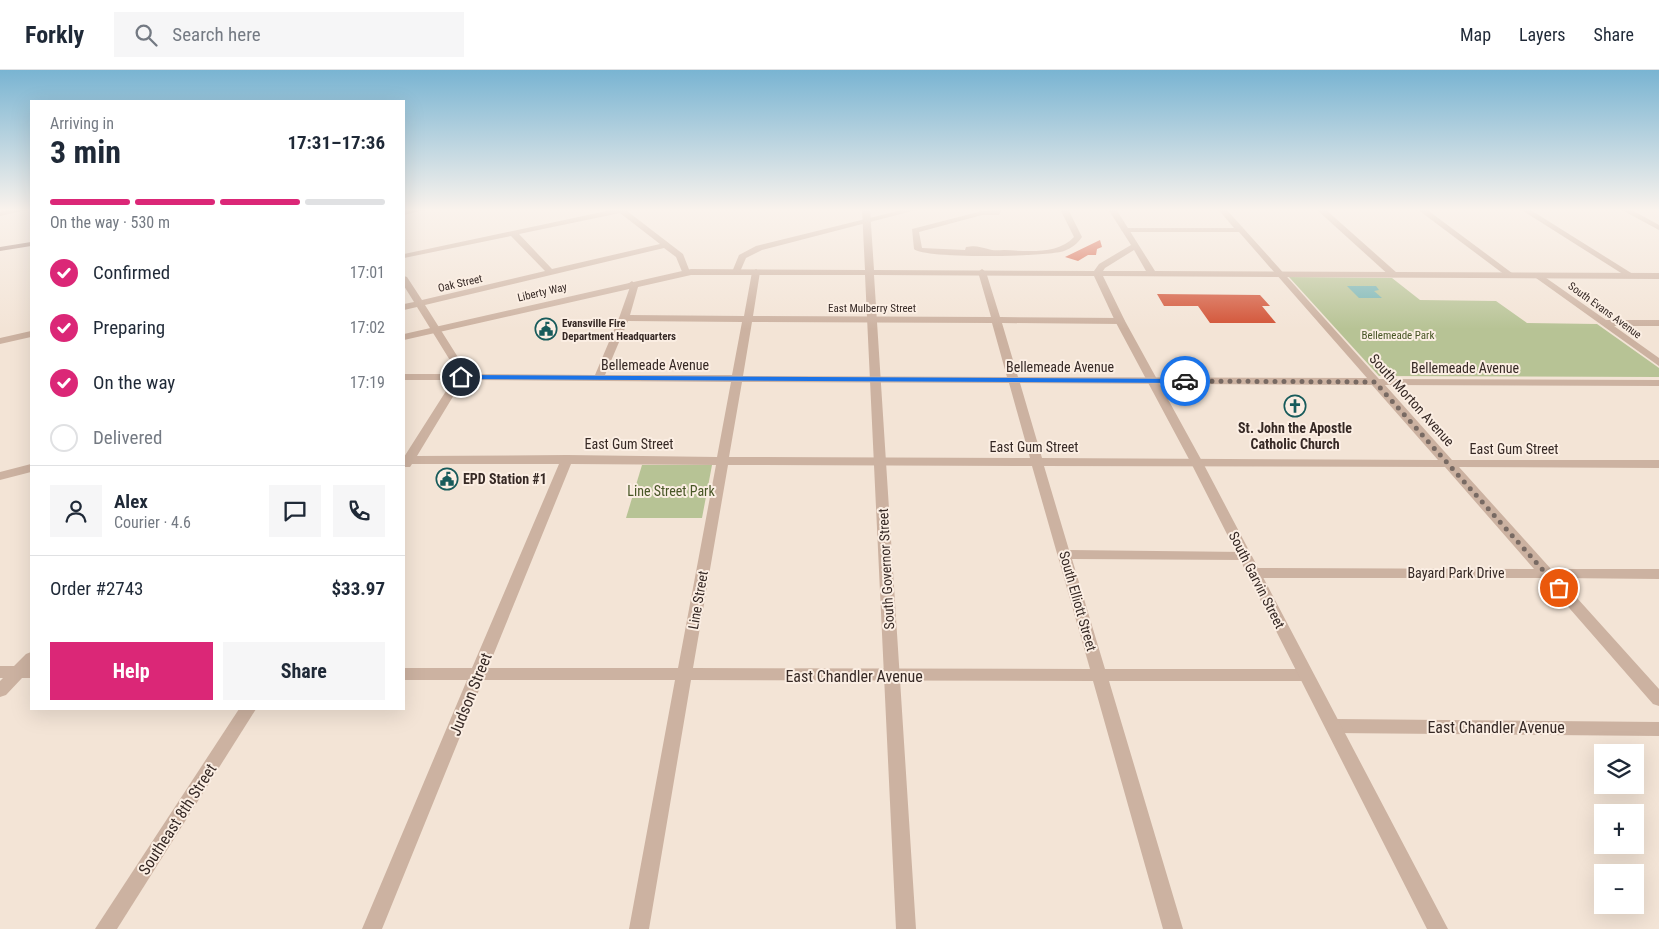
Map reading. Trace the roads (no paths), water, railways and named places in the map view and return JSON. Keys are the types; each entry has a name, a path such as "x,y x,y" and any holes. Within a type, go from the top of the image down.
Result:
{"street":[{"path":"405,256 437,249"},
{"path":"528,249 551,273"},
{"name":"Oak Street","path":"405,308 649,249"},
{"path":"671,249 683,259 686,272"},
{"path":"736,272 742,257 757,249"},
{"name":"South Governor Street","path":"868,249 906,929"},
{"path":"918,249 921,251 967,252 978,256 987,252 1045,252 1058,249"},
{"path":"1097,273 1102,266 1130,249"},
{"path":"1137,249 1152,274"},
{"name":"South Morton Avenue","path":"1258,249 1659,700"},
{"path":"1365,249 1394,275"},
{"path":"1476,249 1512,276"},
{"path":"1589,249 1632,276"},
{"name":"Liberty Way","path":"405,337 686,272 1659,276"},
{"name":"Line Street","path":"639,929 756,272"},
{"name":"South Elliott Street","path":"982,272 1172,929"},
{"name":"South Garvin Street","path":"1097,273 1120,321 1197,463 1438,929"},
{"name":"South Evans Avenue","path":"1539,276 1659,363"},
{"path":"405,281 461,370 461,377 406,462"},
{"path":"599,378 624,318 634,287 632,284"},
{"name":"East Mulberry Street","path":"624,318 1120,321"},
{"path":"1603,323 1659,323"},
{"path":"0,341 30,334"},
{"name":"Bellemeade Avenue","path":"405,377 1659,383"},
{"name":"East Gum Street","path":"406,462 567,459 1659,464"},
{"name":"Judson Street","path":"372,929 567,459"},
{"path":"0,476 30,468"},
{"path":"1064,554 1244,556"},
{"name":"Bayard Park Drive","path":"1253,573 1659,574"},
{"path":"0,691 24,672 30,660"},
{"path":"0,672 24,672"},
{"name":"East Chandler Avenue","path":"405,674 1305,675"},
{"name":"Southeast 8th Street","path":"105,929 247,710"},
{"name":"East Chandler Avenue","path":"1334,726 1659,729"}],"water":[{"path":"1347,286 1376,286 1379,290 1374,291 1382,298 1359,298"}],"place":[{"name":"Evansville Fire Department Headquarters","path":"546,329"},
{"name":"St. John the Apostle Catholic Church","path":"1295,406"},
{"name":"EPD Station #1","path":"447,479"}],"park label":[{"name":"Bellemeade Park","path":"1398,335"},
{"name":"Line Street Park","path":"671,491"}]}
